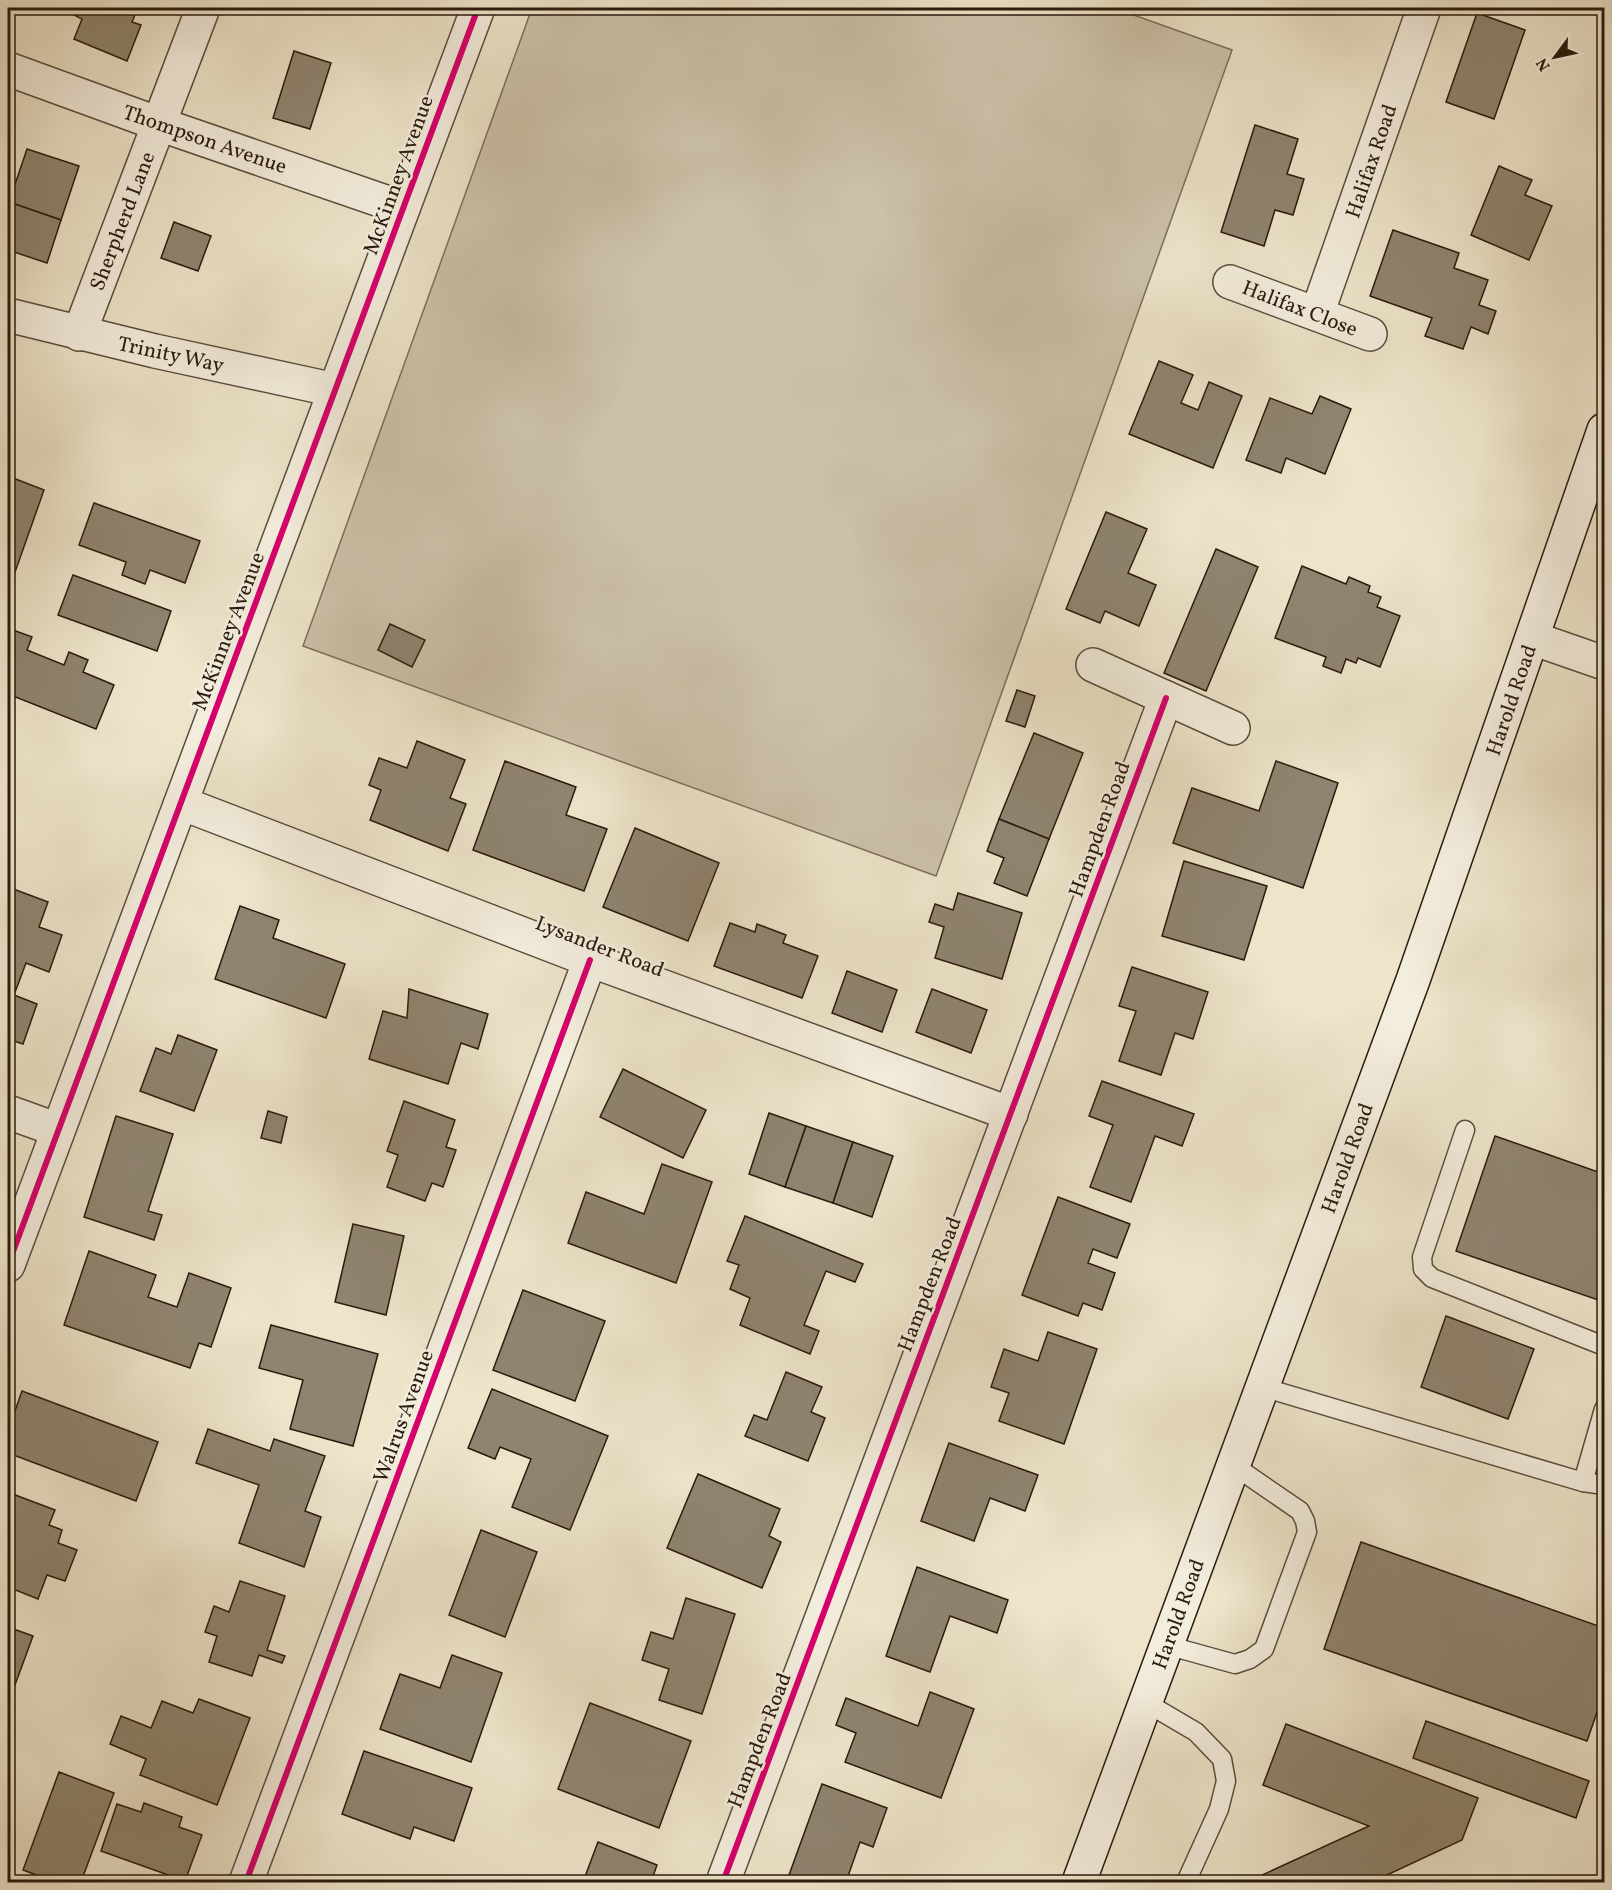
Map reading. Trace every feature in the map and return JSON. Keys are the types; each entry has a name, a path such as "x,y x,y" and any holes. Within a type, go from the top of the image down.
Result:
{"street":[{"name":"Sherpherd Lane","path":"79,334 203,8"},
{"name":"McKinney Avenue","path":"8,1265 478,8"},
{"name":"Halifax Road","path":"1317,315 1424,8"},
{"name":"Thompson Avenue","path":"8,69 403,208"},
{"name":"Halifax Close","path":"1230,282 1370,334"},
{"name":"Trinity Way","path":"8,315 79,334 335,390"},
{"name":"Harold Road","path":"1079,1882 1413,980 1605,430"},
{"path":"1532,638 1605,663"},
{"path":"1093,665 1233,728"},
{"name":"Hampden Road","path":"723,1882 1166,698"},
{"name":"Lysander Road","path":"181,803 590,960 1011,1114"},
{"name":"Walrus Avenue","path":"246,1882 590,960"},
{"path":"8,1112 58,1130"}],"lane":[{"path":"1465,1130 1422,1257 1423,1269 1432,1278 1605,1346"},
{"path":"1262,1387 1583,1482 1605,1485"},
{"path":"1583,1482 1605,1409"},
{"path":"1166,1645 1235,1664 1250,1659 1264,1649 1304,1543 1307,1532 1300,1511 1233,1465"},
{"path":"1144,1702 1196,1732 1222,1759 1226,1781 1219,1809 1186,1882"}],"shaded area":[{"path":"532,8 1114,8 1232,50 936,876 303,646"}],"building":[{"path":"70,8 138,8 132,22 141,25 127,61 74,39 82,19 68,12"},
{"path":"1477,13 1525,30 1494,119 1446,102"},
{"path":"294,51 331,63 310,129 273,118"},
{"path":"1255,125 1298,139 1287,174 1304,179 1293,215 1275,210 1264,246 1221,232"},
{"path":"27,149 79,166 61,220 9,202"},
{"path":"1499,166 1532,180 1525,195 1552,206 1529,260 1471,235"},
{"path":"9,202 61,220 47,263 8,250"},
{"path":"174,222 211,236 198,271 161,258"},
{"path":"1393,230 1459,253 1454,268 1488,280 1479,305 1496,311 1488,334 1471,327 1463,349 1425,336 1432,318 1370,296"},
{"path":"1159,361 1193,375 1181,403 1198,410 1209,382 1242,396 1213,468 1129,434"},
{"path":"1320,396 1351,409 1325,474 1286,458 1281,473 1246,460 1270,398 1312,414"},
{"path":"8,476 44,490 8,592"},
{"path":"94,503 200,541 185,583 150,570 145,584 122,575 126,562 79,545"},
{"path":"1106,512 1147,529 1128,573 1156,585 1139,626 1105,611 1100,623 1066,609"},
{"path":"1216,549 1258,567 1206,691 1164,673"},
{"path":"1302,566 1346,584 1349,577 1370,586 1368,592 1381,597 1377,607 1400,616 1380,667 1358,658 1356,663 1346,659 1341,673 1323,666 1326,657 1275,638"},
{"path":"73,575 171,611 157,651 58,615"},
{"path":"390,624 425,640 412,667 378,650"},
{"path":"13,630 32,637 27,650 64,665 69,652 88,660 83,672 114,685 96,729 8,694 8,642"},
{"path":"1017,690 1035,696 1025,727 1006,721"},
{"path":"1034,733 1083,753 1049,839 999,819"},
{"path":"417,741 465,760 450,798 466,804 448,851 370,820 381,790 369,785 379,758 407,768"},
{"path":"505,761 576,787 566,815 607,829 584,891 473,850"},
{"path":"1276,761 1338,783 1303,888 1173,843 1192,788 1259,811"},
{"path":"999,819 1049,839 1027,896 994,883 1004,858 987,851"},
{"path":"635,828 719,863 688,941 603,907"},
{"path":"1184,861 1267,886 1244,960 1162,936"},
{"path":"8,887 48,902 39,927 62,935 49,972 26,963 14,995 37,1004 23,1044 8,1039"},
{"path":"958,893 1022,913 1002,979 935,958 944,927 929,922 935,904 953,910"},
{"path":"240,906 279,920 273,938 345,964 326,1018 215,979"},
{"path":"730,923 755,932 757,924 786,935 783,943 818,956 802,998 714,966"},
{"path":"1132,967 1208,992 1193,1039 1175,1033 1161,1075 1119,1061 1136,1011 1119,1006"},
{"path":"847,971 897,990 882,1032 832,1013"},
{"path":"409,989 488,1014 478,1049 461,1043 448,1084 369,1059 383,1011 407,1018"},
{"path":"932,989 987,1010 971,1053 916,1032"},
{"path":"178,1035 217,1050 194,1111 140,1091 156,1048 171,1054"},
{"path":"623,1069 706,1110 683,1158 600,1117"},
{"path":"1102,1081 1194,1114 1182,1146 1155,1136 1131,1202 1090,1187 1113,1125 1089,1116"},
{"path":"404,1101 455,1120 446,1147 456,1150 443,1187 432,1183 425,1201 387,1187 398,1155 387,1151"},
{"path":"268,1111 287,1117 281,1143 261,1138"},
{"path":"769,1113 806,1126 785,1187 749,1174"},
{"path":"116,1116 173,1134 148,1211 162,1215 154,1240 84,1217"},
{"path":"806,1126 853,1142 833,1203 785,1187"},
{"path":"1495,1136 1604,1174 1604,1302 1456,1251"},
{"path":"853,1142 893,1156 872,1217 833,1203"},
{"path":"662,1164 712,1182 676,1283 568,1243 586,1192 644,1214"},
{"path":"1058,1197 1130,1224 1117,1258 1093,1249 1088,1263 1115,1273 1102,1310 1083,1303 1078,1316 1022,1295"},
{"path":"745,1216 863,1264 855,1282 826,1271 804,1325 819,1331 810,1354 740,1325 750,1298 730,1289 739,1265 727,1261"},
{"path":"353,1224 404,1236 386,1315 335,1302"},
{"path":"89,1251 156,1275 148,1297 177,1307 189,1273 231,1288 211,1347 199,1343 190,1368 64,1325"},
{"path":"523,1290 605,1321 575,1401 493,1370"},
{"path":"1446,1316 1534,1349 1508,1419 1421,1387"},
{"path":"271,1325 378,1354 353,1446 290,1429 303,1380 259,1368"},
{"path":"1048,1332 1097,1349 1064,1444 999,1421 1009,1393 991,1387 1004,1349 1038,1361"},
{"path":"786,1372 822,1387 811,1412 825,1418 808,1461 745,1436 754,1415 767,1420"},
{"path":"492,1389 608,1436 570,1530 512,1507 531,1459 500,1447 495,1459 468,1448"},
{"path":"22,1391 158,1442 136,1501 8,1453 8,1431"},
{"path":"208,1429 270,1451 274,1439 325,1456 305,1511 321,1517 304,1567 239,1543 259,1485 196,1463"},
{"path":"949,1443 1038,1475 1025,1511 990,1498 974,1541 921,1521"},
{"path":"698,1474 780,1509 769,1536 781,1542 762,1588 667,1548"},
{"path":"10,1493 55,1510 49,1525 62,1530 58,1543 77,1550 65,1581 47,1575 38,1599 8,1587 8,1500"},
{"path":"481,1530 537,1552 505,1637 449,1615"},
{"path":"1361,1542 1604,1628 1604,1692 1587,1741 1324,1649"},
{"path":"917,1567 1008,1600 997,1633 950,1616 930,1672 886,1656"},
{"path":"240,1581 285,1596 267,1650 285,1656 282,1663 259,1655 252,1676 209,1662 217,1636 205,1632 214,1606 229,1612"},
{"path":"686,1598 735,1614 702,1714 659,1700 669,1669 642,1660 651,1632 673,1639"},
{"path":"8,1627 33,1636 8,1704"},
{"path":"452,1655 502,1673 471,1762 380,1729 400,1674 440,1688"},
{"path":"930,1692 974,1709 941,1798 845,1762 856,1733 836,1725 846,1698 918,1726"},
{"path":"199,1699 250,1718 217,1805 140,1775 146,1759 110,1744 121,1716 151,1728 162,1701 193,1713"},
{"path":"590,1703 691,1741 659,1828 558,1789"},
{"path":"1426,1721 1589,1781 1576,1818 1413,1758"},
{"path":"1286,1724 1478,1798 1462,1840 1372,1882 1247,1882 1369,1826 1263,1785"},
{"path":"364,1751 472,1788 454,1841 414,1827 410,1839 342,1814"},
{"path":"59,1772 114,1793 81,1882 55,1882 23,1870"},
{"path":"822,1784 887,1808 873,1847 860,1842 846,1882 810,1882 789,1875"},
{"path":"144,1803 182,1817 179,1827 202,1835 185,1881 101,1851 117,1804 141,1812"},
{"path":"598,1842 657,1865 651,1882 583,1882"},
{"path":"325,1877 340,1882 323,1882"}],"cycle path":[{"path":"8,1265 478,8"},
{"path":"723,1882 1166,698"},
{"path":"246,1882 590,960"}]}
